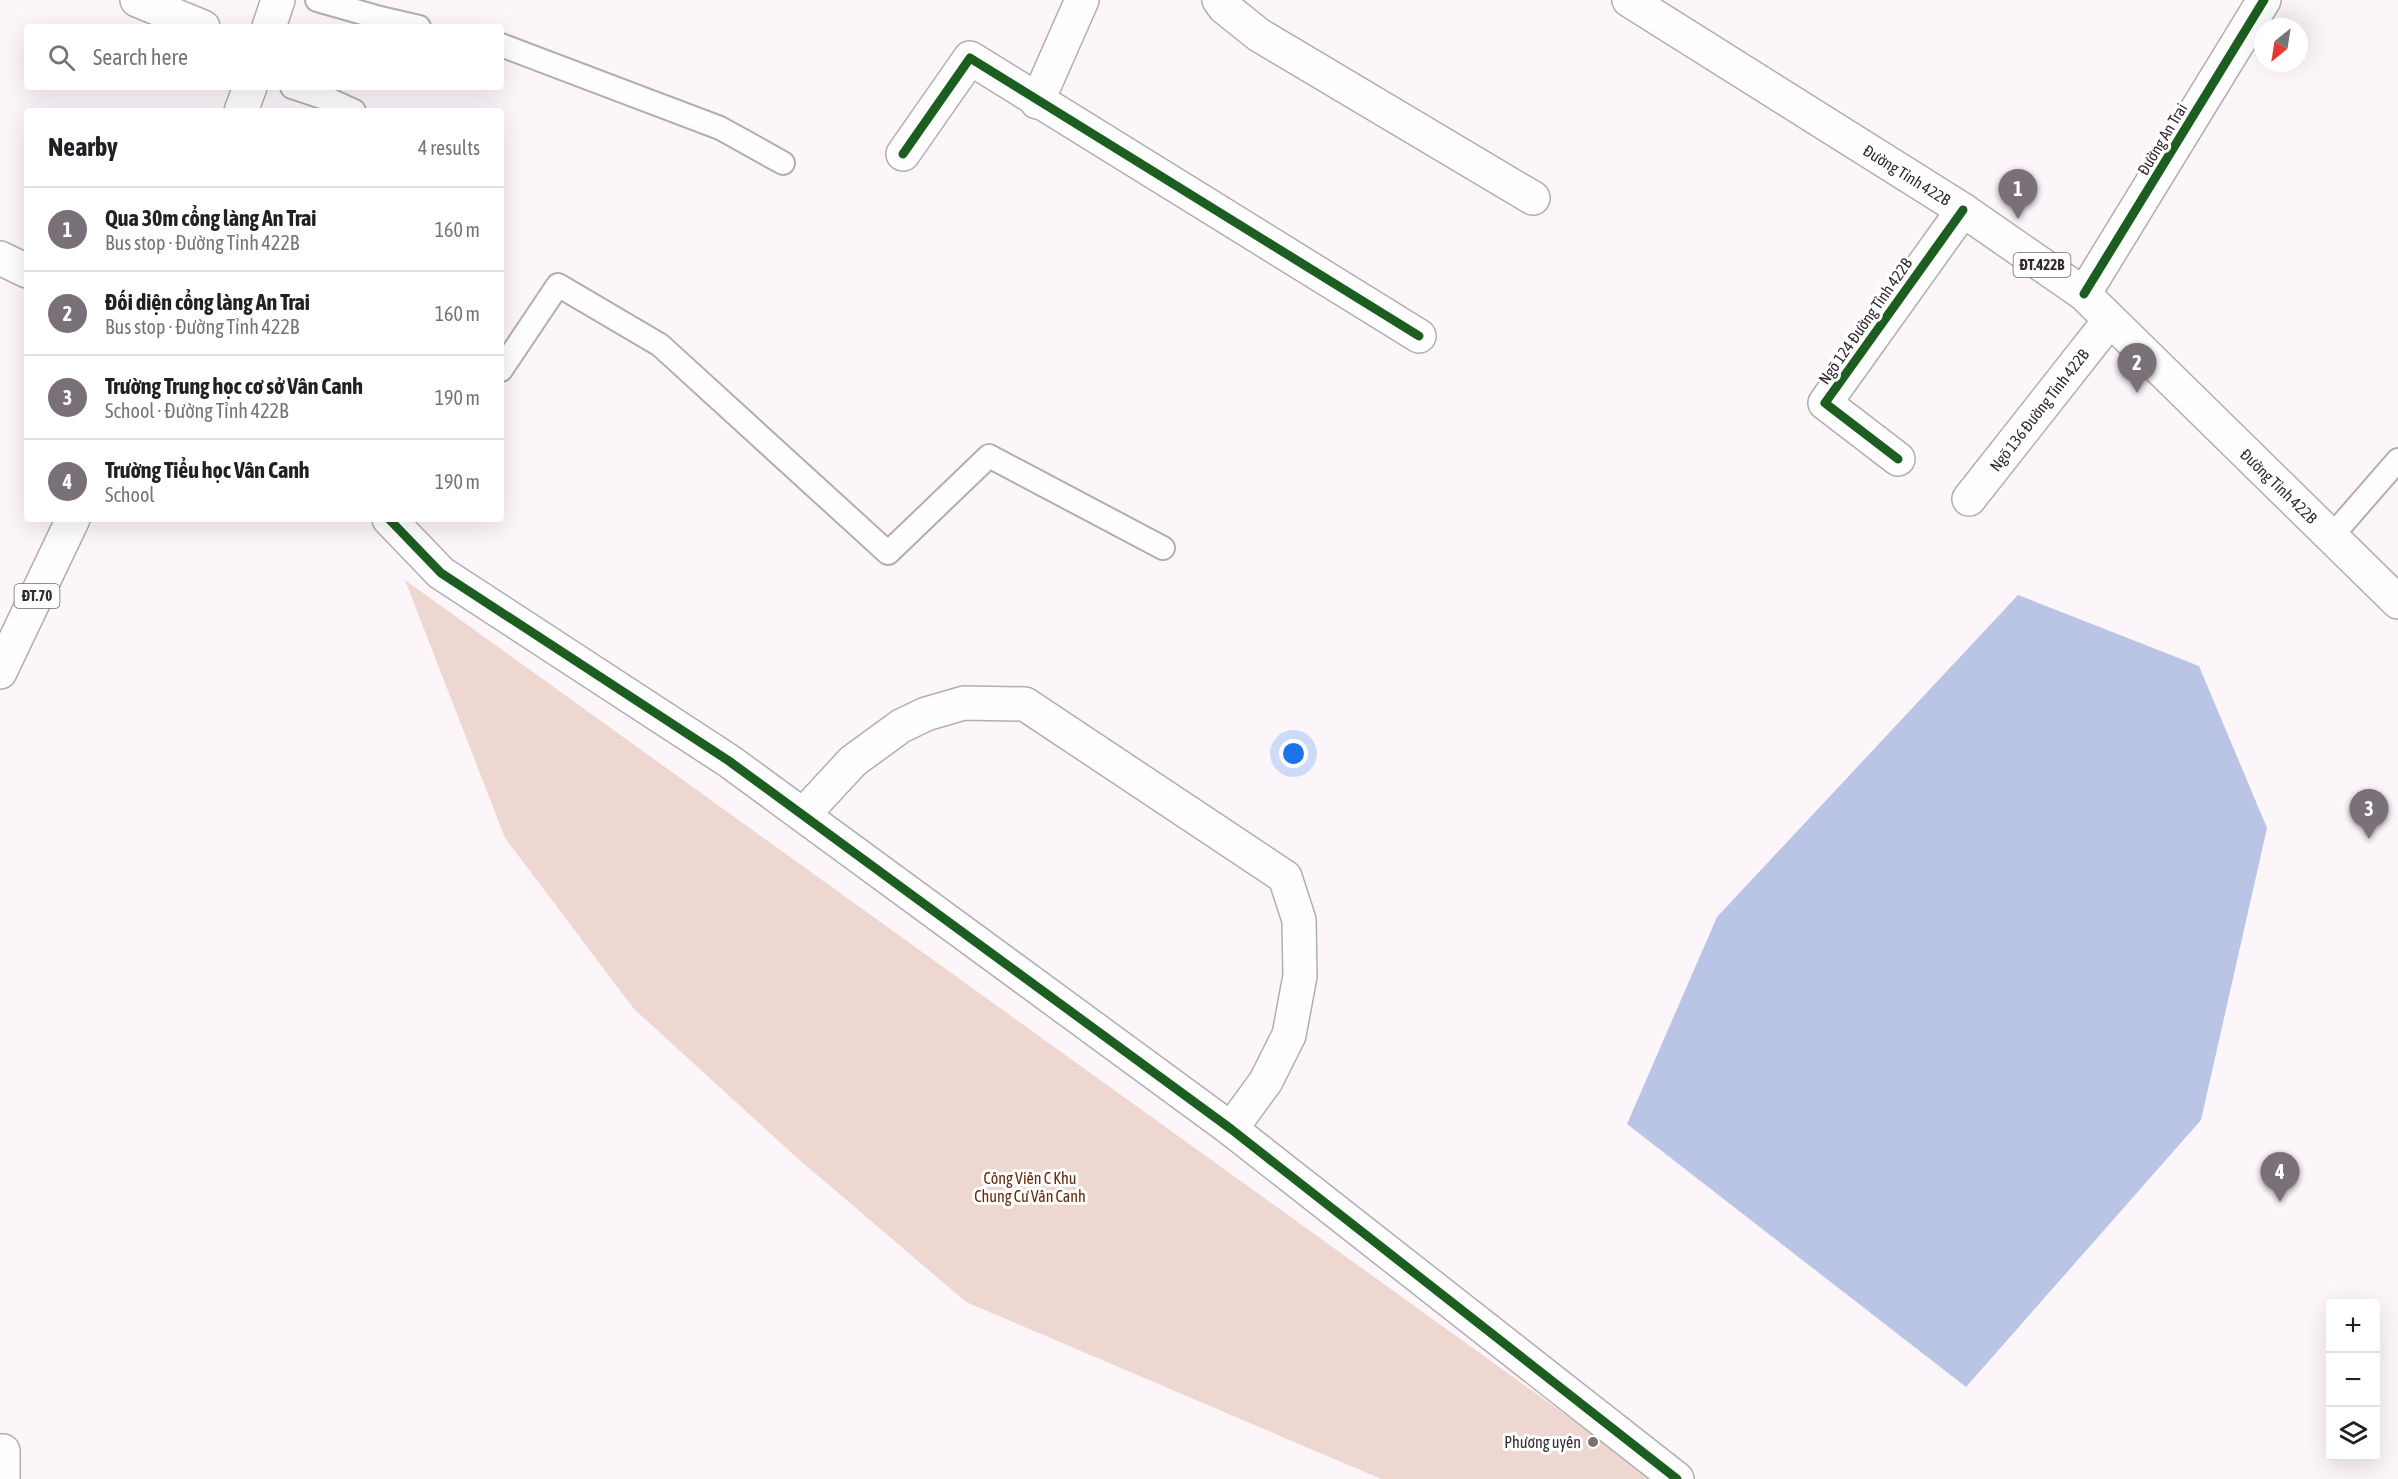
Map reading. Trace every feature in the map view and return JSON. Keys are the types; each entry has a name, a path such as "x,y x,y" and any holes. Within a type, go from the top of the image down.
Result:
{"street":[{"path":"137,0 196,24"},
{"path":"270,24 278,0"},
{"path":"1037,102 1082,0"},
{"path":"1219,0 1224,7 1259,35 1533,198"},
{"name":"Đường Tỉnh 422B","path":"1629,0 1963,210 2084,294 2398,602"},
{"name":"Đường An Trai","path":"2084,294 2254,4"},
{"path":"903,154 970,58 1037,102 1419,336"},
{"path":"242,108 249,90"},
{"name":"Ngõ 124 Đường Tỉnh 422B","path":"1898,459 1825,403 1963,210"},
{"path":"0,258 24,270"},
{"name":"Ngõ 136 Đường Tỉnh 422B","path":"1969,499 2110,320"},
{"name":"ĐT.70","path":"0,672 72,522"},
{"path":"392,522 441,573 729,761 1231,1129 1677,1479"},
{"path":"803,814 853,761 901,726 926,714 964,703 1025,704 1285,877 1299,920 1300,976 1289,1035 1266,1081 1231,1129"},
{"path":"0,1450 3,1450 3,1479"}],"lane":[{"path":"317,0 406,24"},
{"path":"504,46 720,128 783,163"},
{"path":"301,90 348,108"},
{"path":"504,366 558,285 660,345 888,553 989,456 1163,548"},
{"path":"2331,537 2398,460"}],"green space":[{"name":"Công Viên C Khu Chung Cư Vân Canh","path":"405,580 1655,1479 1381,1479 966,1302 796,1157 634,1009 505,838"}],"water":[{"path":"2018,595 2199,666 2267,828 2201,1120 1966,1387 1627,1124 1717,917"}],"cycle path":[{"path":"2084,294 2264,0"},
{"path":"903,154 970,58 1419,336"},
{"path":"1898,459 1825,403 1963,210"},
{"path":"392,522 441,573 729,761 1231,1129 1677,1479"}],"place":[{"name":"Qua 30m cổng làng An Trai","path":"2018,219"},
{"name":"Đối diện cổng làng An Trai","path":"2137,393"},
{"name":"Trường Trung học cơ sở Vân Canh","path":"2369,839"},
{"name":"Trường Tiểu học Vân Canh","path":"2280,1202"},
{"name":"Phương uyên","path":"1593,1442"}]}
